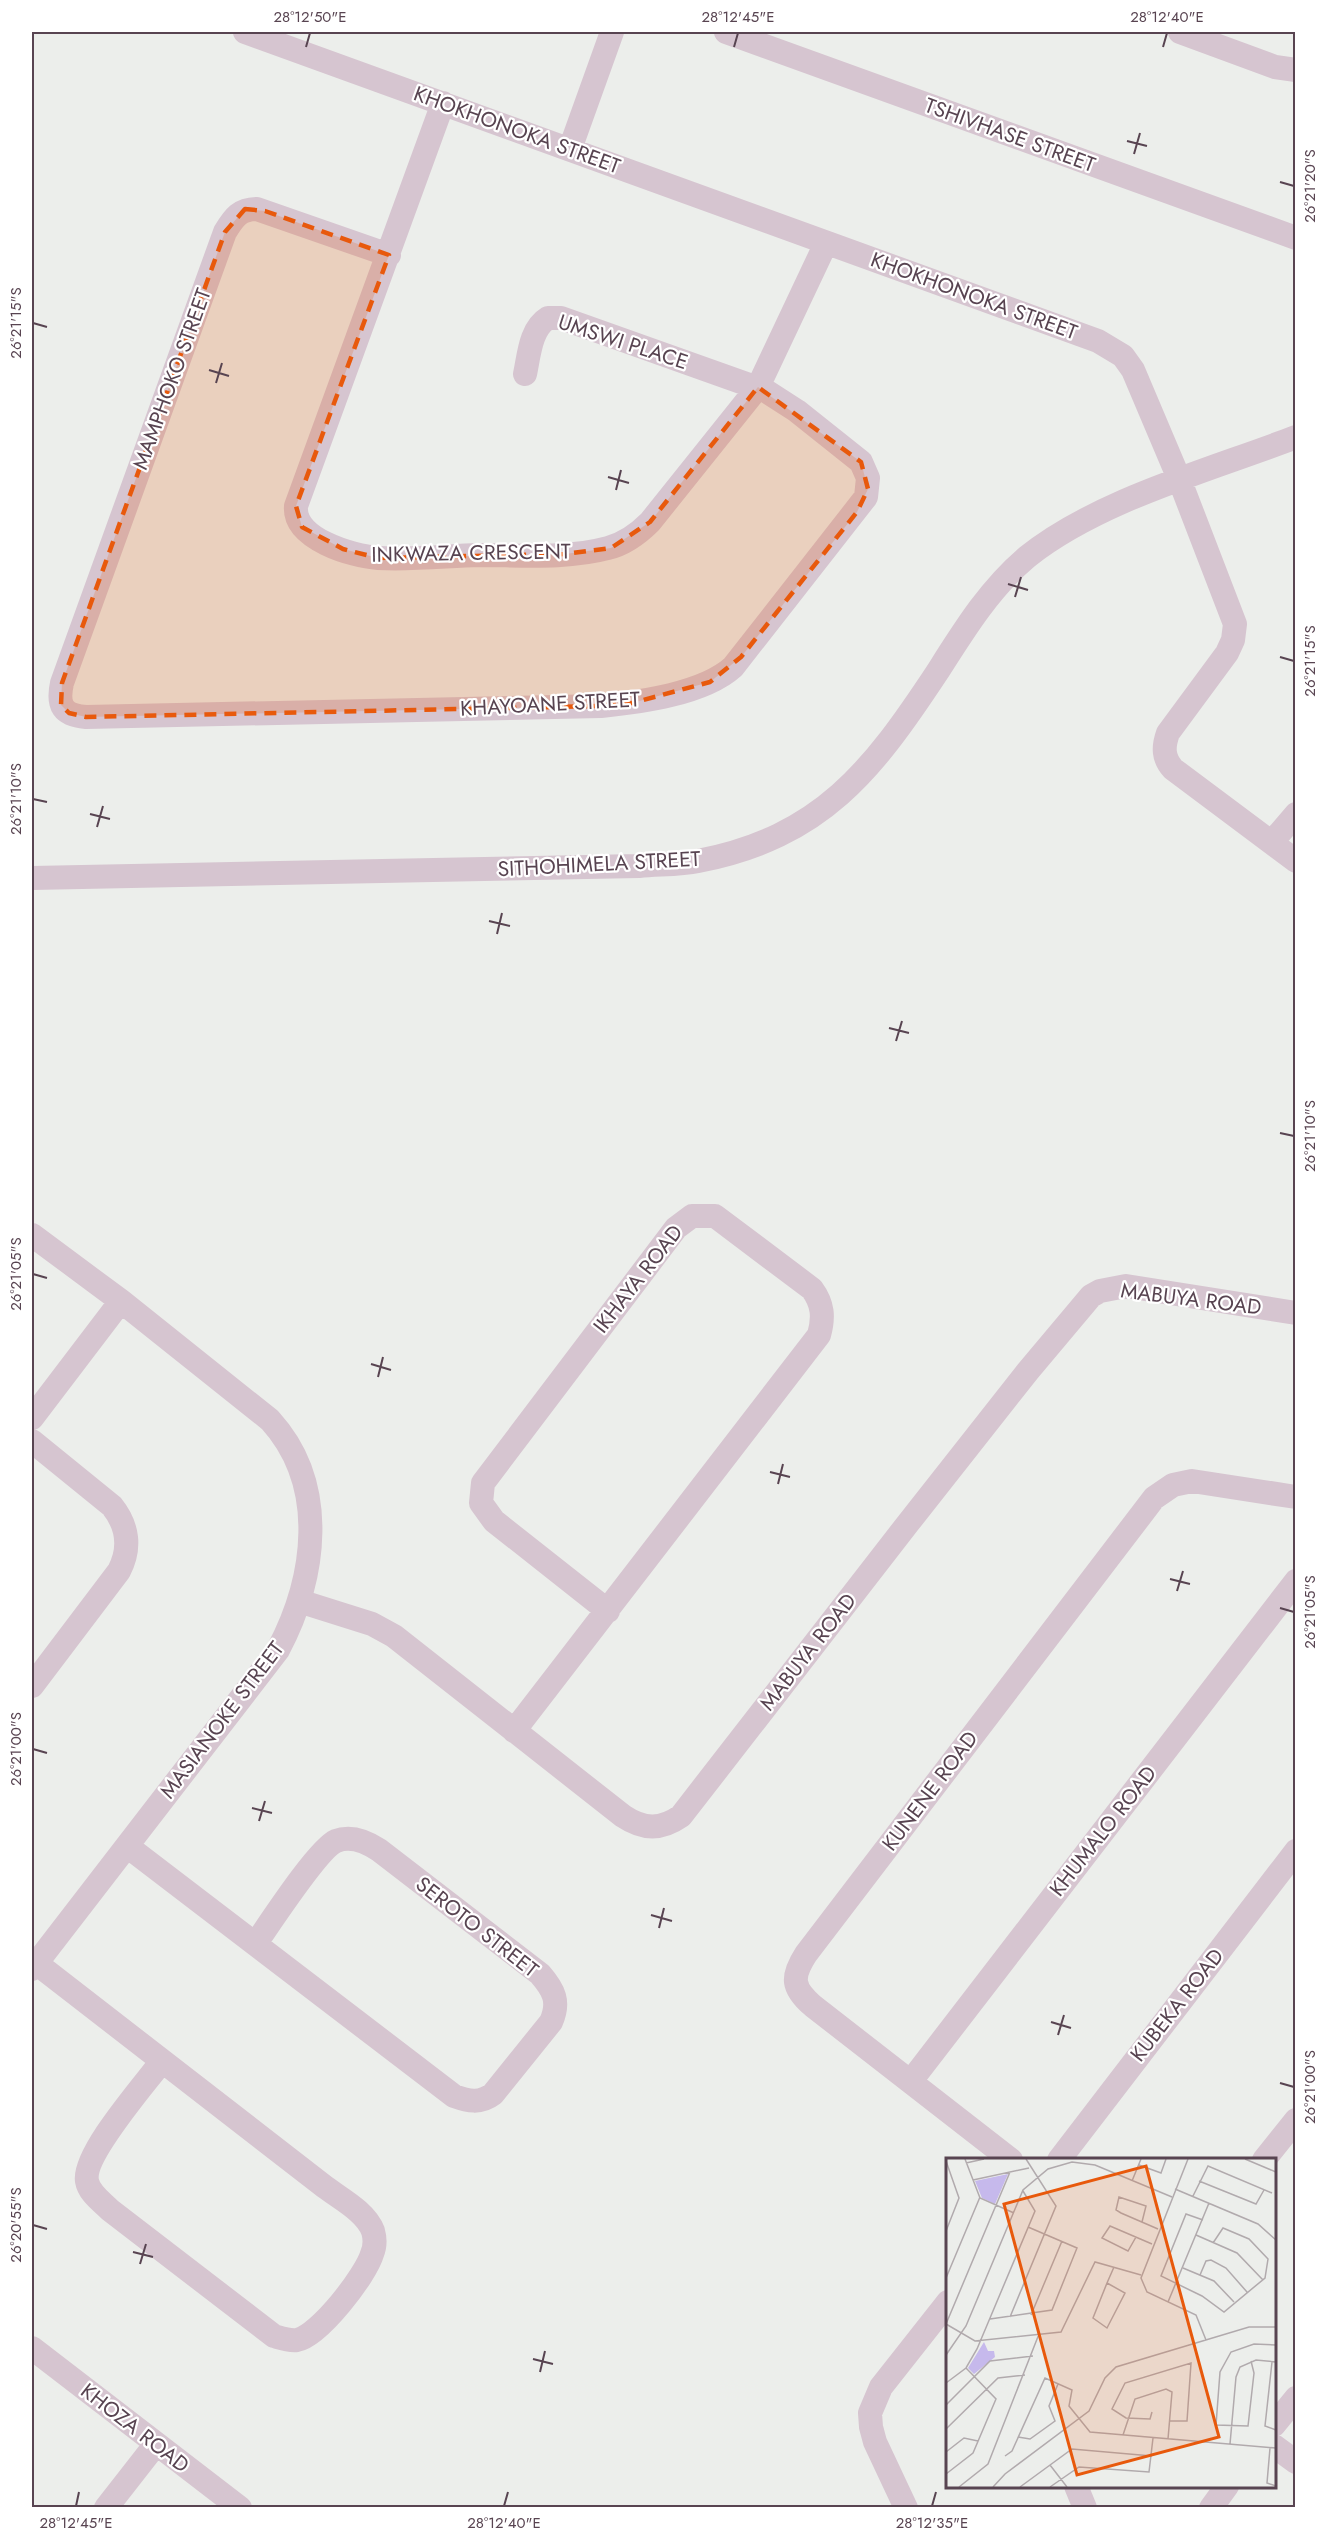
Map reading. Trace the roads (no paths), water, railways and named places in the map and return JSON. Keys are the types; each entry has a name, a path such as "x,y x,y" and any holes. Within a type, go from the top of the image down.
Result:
{"street":[{"name":"KHOKHONOKA STREET","path":"245,32 826,243 1113,349 1123,356 1133,370 1180,481 1235,624 1233,640 1227,653 1168,733 1164,755 1173,769 1296,861"},
{"path":"570,149 612,32"},
{"name":"TSHIVHASE STREET","path":"726,32 1296,237"},
{"path":"1180,32 1275,67 1296,70"},
{"name":"INKWAZA CRESCENT","path":"443,103 296,506 296,513 302,527 316,538 343,549 378,558 565,554 610,548 637,534 650,522 758,387 826,243"},
{"name":"MAMPHOKO STREET","path":"60,699 68,667 225,232 233,219 245,209 257,209 388,255"},
{"name":"UMSWI PLACE","path":"525,374 531,344 539,328 548,318 561,318 758,387"},
{"name":"KHAYOANE STREET","path":"60,699 69,713 86,717 602,706 632,703 710,682 724,675 741,657 857,512 868,489 867,473 861,462 797,411 758,387"},
{"name":"SITHOHIMELA STREET","path":"32,878 639,866 696,862 735,852 807,821 851,785 888,742 983,604 1012,571 1029,556 1093,516 1296,437"},
{"path":"1272,842 1296,814"},
{"name":"IKHAYA ROAD","path":"514,1731 608,1611 815,1341 822,1325 821,1303 812,1289 715,1216 692,1216 676,1228 483,1483 481,1503 494,1521 608,1611"},
{"name":"MASIANOKE STREET","path":"32,1235 121,1301 270,1420 292,1449 303,1475 309,1511 309,1550 306,1575 299,1601 278,1650 34,1966"},
{"name":"MABUYA ROAD","path":"299,1601 372,1624 394,1636 634,1823 646,1828 670,1824 691,1804 909,1522 1035,1362 1091,1296 1100,1291 1126,1286 1296,1313"},
{"path":"32,1418 121,1301"},
{"path":"32,1441 112,1506 123,1519 127,1543 124,1563 119,1572 32,1686"},
{"name":"KUNENE ROAD","path":"1008,2158 804,1998 795,1982 796,1972 806,1954 1154,1498 1173,1485 1192,1481 1296,1497"},
{"name":"KHUMALO ROAD","path":"911,2081 1296,1581"},
{"name":"SEROTO STREET","path":"127,1846 256,1943 441,2088 468,2101 487,2099 493,2094 551,2022 555,2012 555,1993 540,1974 379,1850 358,1840 345,1839 334,1842 319,1855 256,1943"},
{"name":"KUBEKA ROAD","path":"1061,2158 1296,1851"},
{"path":"34,1966 162,2061 368,2222 374,2233 373,2254 368,2264 324,2322 297,2340 284,2339 265,2330 110,2210 91,2192 87,2184 88,2165 93,2154 162,2061"},
{"path":"1266,2158 1296,2120"},
{"path":"906,2508 875,2442 870,2413 881,2387 946,2305"},
{"name":"KHOZA ROAD","path":"32,2348 240,2508"},
{"path":"1276,2424 1296,2398"},
{"path":"106,2508 156,2444"},
{"path":"1276,2447 1296,2462"},
{"path":"1076,2488 1085,2508"},
{"path":"1211,2508 1226,2488"}]}
